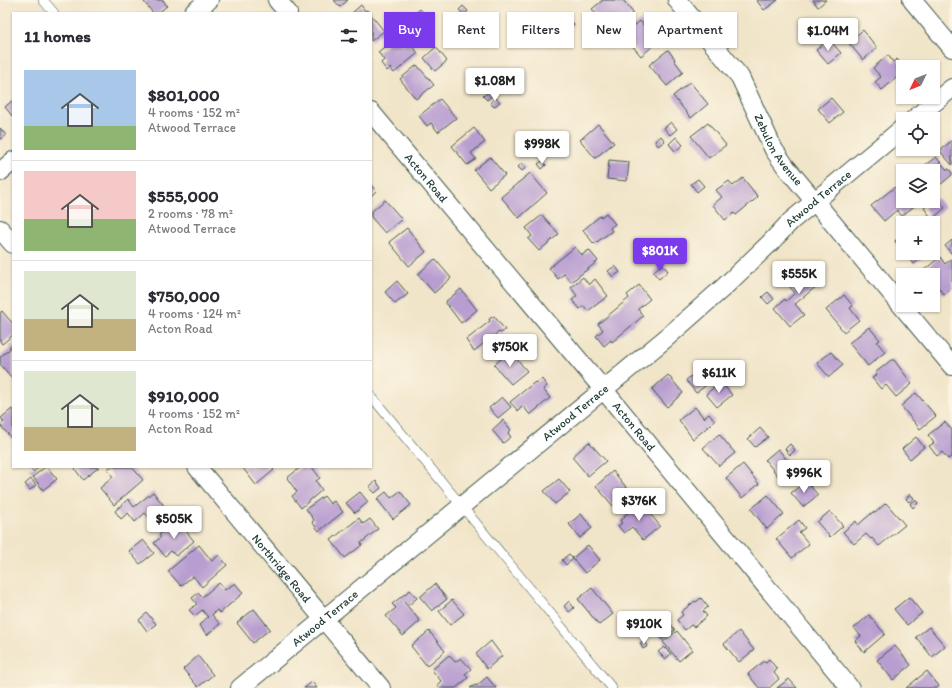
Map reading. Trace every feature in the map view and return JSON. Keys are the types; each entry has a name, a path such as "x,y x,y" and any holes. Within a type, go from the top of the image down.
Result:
{"street":[{"path":"194,12 209,0"},
{"path":"277,0 287,12"},
{"name":"Zebulon Avenue","path":"677,0 740,77 774,150 786,167 952,366"},
{"path":"912,0 952,48"},
{"path":"923,112 952,88"},
{"name":"Acton Road","path":"372,113 603,389 850,688"},
{"name":"Atwood Terrace","path":"240,688 665,339 724,287 791,221 896,134"},
{"path":"0,172 12,162"},
{"path":"0,228 12,243"},
{"name":"Northridge Road","path":"199,468 381,688"}],"lane":[{"path":"43,0 53,12"},
{"path":"372,397 612,688"}],"building":[{"path":"147,0 163,0 167,6 159,12 152,12 144,2"},
{"path":"334,0 348,0 340,7"},
{"path":"603,0 623,0 632,12 595,12 592,9"},
{"path":"778,0 764,10 757,1"},
{"path":"813,0 826,0 818,7"},
{"path":"361,5 365,11 367,10 368,12 353,12"},
{"path":"463,6 468,11 461,12 459,10"},
{"path":"372,16 384,31 372,40"},
{"path":"640,21 644,26 644,48 651,48 641,56 634,48 636,48 636,24"},
{"path":"863,30 877,48 863,60 848,42"},
{"path":"829,39 841,53 828,64 816,50"},
{"path":"384,47 414,48 418,53 394,73 390,68 387,71 381,63 384,60 378,52"},
{"path":"436,47 447,61 435,71 424,58"},
{"path":"668,50 683,72 667,86 649,65"},
{"path":"888,55 893,62 897,59 898,60 896,60 896,78 882,90 875,82 881,77 873,68"},
{"path":"417,65 434,85 416,99 400,79"},
{"path":"690,82 708,104 691,118 673,96"},
{"path":"490,91 493,95 487,100 483,96"},
{"path":"496,98 500,102 494,107 490,103"},
{"path":"831,98 843,112 830,123 818,109"},
{"path":"440,99 456,118 438,132 431,123 427,126 419,116"},
{"path":"12,101 12,116 5,107"},
{"path":"671,122 677,129 670,135 664,128"},
{"path":"708,123 726,145 709,158 691,136"},
{"path":"598,124 614,143 595,158 580,140"},
{"path":"0,128 6,135 0,140"},
{"path":"474,128 485,142 471,153 476,159 467,165 452,146"},
{"path":"661,136 665,141 658,146 655,141"},
{"path":"676,137 683,145 675,151 669,144"},
{"path":"952,140 952,165 940,151"},
{"path":"490,157 505,175 489,188 474,170"},
{"path":"936,157 947,170 949,169 952,175 941,184 940,164 926,164"},
{"path":"609,160 629,162 627,181 607,179"},
{"path":"542,161 546,165 542,169 538,164"},
{"path":"522,163 526,168 522,171 518,167"},
{"path":"530,173 547,193 519,218 501,197"},
{"path":"743,178 758,197 736,215 734,213 725,220 713,205 722,197 716,190 729,181 733,186"},
{"path":"698,179 704,186 697,192 691,184"},
{"path":"372,186 376,191 372,195"},
{"path":"895,187 896,208 912,208 902,216 897,210 884,221 871,206"},
{"path":"385,200 402,219 385,233 372,218 372,211"},
{"path":"940,202 945,208 936,216 930,216 924,208 940,208"},
{"path":"606,213 615,224 610,228 612,231 594,244 583,230"},
{"path":"542,215 559,234 539,251 528,239 532,236 526,228"},
{"path":"407,228 426,252 409,266 389,242"},
{"path":"952,240 952,254 945,246"},
{"path":"575,247 582,255 589,250 598,261 571,282 564,274 558,279 549,268"},
{"path":"940,257 945,264 951,259 952,288 944,295 940,290 940,268 926,268 936,260 940,260"},
{"path":"435,259 451,278 434,293 418,274"},
{"path":"911,260 919,260 914,264"},
{"path":"662,264 668,271 659,279 653,272"},
{"path":"812,265 824,280 795,304 804,315 790,326 775,308 795,293 788,285"},
{"path":"615,266 620,272 613,277 608,271"},
{"path":"583,277 589,285 595,279 608,296 588,311 584,306 580,309 572,300 577,296 571,287"},
{"path":"397,281 408,294 395,304 385,292"},
{"path":"639,285 650,299 638,309 643,316 612,342 611,340 604,346 596,336 603,330 598,324 629,298 627,295"},
{"path":"461,289 477,310 461,323 445,302"},
{"path":"768,292 774,299 768,304 762,297"},
{"path":"844,295 853,306 850,308 859,320 844,332 826,310"},
{"path":"2,311 12,323 12,336 2,344 0,341 0,313"},
{"path":"494,316 505,330 501,333 499,332 474,351 466,340"},
{"path":"869,327 880,340 877,342 885,352 868,366 849,343"},
{"path":"12,345 12,378 0,364 0,357 11,348 9,347"},
{"path":"510,351 527,371 511,384 494,365"},
{"path":"831,352 843,365 829,377 817,363"},
{"path":"891,360 894,360 912,384 896,397 886,385 881,389 872,378 877,375 875,373"},
{"path":"699,370 709,383 696,393 686,380"},
{"path":"668,375 683,393 667,407 652,389"},
{"path":"542,379 547,386 543,389 550,398 530,415 523,406 518,411 510,402 535,382 536,383"},
{"path":"721,382 732,395 717,407 706,394"},
{"path":"916,393 936,416 920,429 901,406"},
{"path":"502,397 511,407 498,418 489,408"},
{"path":"695,407 704,418 709,414 715,421 693,439 679,420"},
{"path":"12,409 12,439 0,425 4,422 1,418"},
{"path":"503,420 511,430 508,433 511,437 503,443 492,430"},
{"path":"945,422 952,430 952,456 948,459 942,452 937,456 929,446 934,443 928,435"},
{"path":"760,428 768,437 755,447 748,439"},
{"path":"719,434 735,453 719,466 703,448"},
{"path":"916,437 924,447 910,459 902,449"},
{"path":"589,442 606,461 588,476 572,457"},
{"path":"790,444 795,450 790,455 785,449"},
{"path":"778,449 791,465 778,476 765,460"},
{"path":"743,464 759,484 742,498 726,478"},
{"path":"30,468 38,468 33,472"},
{"path":"44,468 48,468 57,479 43,490 33,477"},
{"path":"76,468 98,468 83,480 75,469"},
{"path":"133,468 143,480 114,505 100,488 113,477 107,469"},
{"path":"243,468 272,468 274,470 256,485"},
{"path":"300,468 313,468 320,478 316,481 322,490 301,508 292,496 297,492 287,478"},
{"path":"613,471 630,492 613,506 596,486"},
{"path":"31,479 36,485 30,490 25,484"},
{"path":"559,479 570,492 555,504 544,491"},
{"path":"376,481 381,488 375,493 369,487"},
{"path":"806,481 818,495 803,507 791,493"},
{"path":"400,491 411,505 393,519 377,499 386,492 391,498"},
{"path":"153,492 169,512 154,524 145,513 135,522 128,513 121,519 115,511 128,499 134,507"},
{"path":"360,492 368,502 355,513 346,503"},
{"path":"910,494 914,498 909,502 906,499"},
{"path":"768,495 784,514 767,529 751,509"},
{"path":"324,496 330,504 334,501 343,512 319,531 312,522 314,520 306,509"},
{"path":"915,500 918,503 913,508 910,504"},
{"path":"641,502 660,526 643,540 632,527 624,533 618,526 622,523 620,521 625,517 624,516"},
{"path":"886,503 905,525 879,546 866,534 854,544 843,532 856,521 858,525"},
{"path":"830,511 843,526 830,537 817,522"},
{"path":"581,514 592,528 580,538 569,524"},
{"path":"359,518 363,524 370,519 378,529 361,543 362,545 345,558 331,540"},
{"path":"177,520 194,541 176,556 171,551 165,556 154,543 161,537 159,535"},
{"path":"799,520 805,528 799,532 809,544 792,558 776,539"},
{"path":"143,540 154,553 140,564 129,551"},
{"path":"199,545 212,561 219,555 227,565 202,587 193,576 181,586 168,571"},
{"path":"588,545 600,560 585,573 573,559 566,565 562,560 569,554 573,558"},
{"path":"219,583 225,590 235,583 243,593 220,613 217,610 212,615 220,624 207,635 199,625 208,617 202,610 195,616 189,610 197,604 192,598 198,593 202,597"},
{"path":"435,584 447,599 432,611 420,597"},
{"path":"592,588 613,614 599,625 578,599"},
{"path":"410,590 417,598 409,605 405,601 404,602 420,621 403,636 386,616 396,608 392,604"},
{"path":"909,597 922,613 907,625 894,609"},
{"path":"701,598 708,607 703,611 707,616 694,627 691,625 685,630 677,620 683,615 681,612"},
{"path":"452,600 464,614 450,625 439,611"},
{"path":"569,601 574,608 569,612 564,606"},
{"path":"254,609 270,629 253,643 237,623"},
{"path":"147,613 156,624 147,631 139,620"},
{"path":"869,615 885,634 864,652 855,641 861,636 854,628"},
{"path":"670,623 675,630 662,640 657,633"},
{"path":"929,627 945,646 932,657 916,637"},
{"path":"429,631 445,651 427,666 411,646"},
{"path":"677,631 692,650 679,661 663,642"},
{"path":"739,631 754,650 739,662 724,644"},
{"path":"644,640 648,646 643,649 640,643"},
{"path":"491,641 502,656 487,669 476,654"},
{"path":"895,646 911,665 893,680 877,660"},
{"path":"664,647 671,654 665,659 658,652"},
{"path":"449,655 455,662 461,658 471,669 465,674 468,678 456,688 440,688 437,685 441,681 432,670"},
{"path":"198,656 213,675 198,687 183,669"},
{"path":"769,659 777,669 774,673 779,679 769,688 759,688 748,674 764,661 765,663"},
{"path":"927,671 939,686 937,688 906,688"},
{"path":"487,677 496,688 470,688 475,685 476,686"},
{"path":"789,679 797,688 777,688"},
{"path":"312,682 317,688 304,688"}]}
